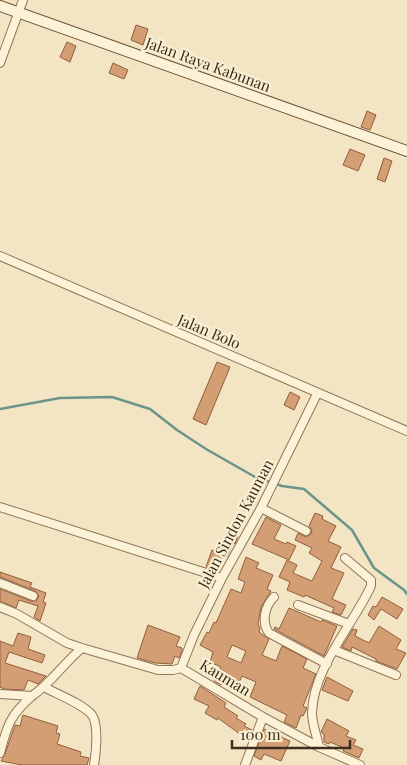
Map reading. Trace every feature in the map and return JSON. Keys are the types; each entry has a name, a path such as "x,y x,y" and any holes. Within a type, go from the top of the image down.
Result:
{"street":[{"path":"0,63 23,0"},
{"name":"Jalan Raya Kabunan","path":"0,6 407,151"},
{"name":"Jalan Bolo","path":"0,256 317,394 407,431"},
{"name":"Jalan Sindon Kauman","path":"181,668 194,635 222,578 261,508 317,394"},
{"path":"0,507 222,578"},
{"path":"261,508 306,531"},
{"path":"319,747 312,714 314,696 334,650 366,598 371,586 371,580 345,558"},
{"path":"0,583 33,596"},
{"path":"274,598 270,602 264,617 265,627 269,633 327,664"},
{"path":"298,605 349,624"},
{"name":"Kauman","path":"0,607 17,614 67,643 158,670 181,668 263,717 319,747 360,765"},
{"path":"67,643 67,661"},
{"path":"0,753 8,724 12,717 32,696 44,688 67,661 82,648"},
{"path":"334,650 396,675"},
{"path":"44,688 86,709 92,715 96,723 94,765"},
{"path":"0,694 32,696"},
{"path":"245,765 263,717"}],"building":[{"path":"136,25 148,29 143,45 131,40"},
{"path":"67,42 76,46 70,62 60,57"},
{"path":"113,63 128,70 124,79 109,73"},
{"path":"367,111 376,115 370,130 361,127"},
{"path":"350,149 365,155 358,171 343,165"},
{"path":"384,158 392,161 385,182 377,179"},
{"path":"217,362 230,367 206,425 193,419"},
{"path":"290,392 300,397 294,410 284,405"},
{"path":"315,513 323,516 322,519 336,526 328,541 341,547 331,568 344,573 332,599 346,605 341,615 332,612 334,608 305,595 304,597 287,590 290,582 279,577 287,560 297,565 293,573 312,581 322,561 309,553 312,548 295,540 298,533 306,537 311,534 312,530 309,526"},
{"path":"266,517 281,525 274,539 296,546 289,560 252,544"},
{"path":"229,532 238,536 227,557 223,556 217,571 206,567 212,550 215,551 218,542 225,544"},
{"path":"246,557 259,563 256,568 273,575 267,589 271,591 261,607 258,624 259,632 269,639 262,655 276,661 282,646 307,659 303,668 316,674 303,706 307,708 303,716 301,715 296,728 284,722 287,715 250,697 256,682 242,676 236,689 214,681 221,667 210,662 213,652 200,645 214,622 216,623 231,589 241,593 245,582 238,579","holes":["232,645 246,651 241,663 227,657"]},
{"path":"0,572 32,583 30,587 46,593 43,602 46,603 40,621 34,617 38,606 19,600 16,608 0,601 0,589 31,601 36,601 39,596 35,591 0,577"},
{"path":"382,597 403,609 397,619 381,609 374,620 368,615 373,606 376,607"},
{"path":"289,608 321,622 322,620 337,626 324,656 274,629 275,627 279,629"},
{"path":"148,625 180,637 176,646 182,648 182,651 179,658 175,656 172,664 155,663 137,658"},
{"path":"379,626 401,640 396,649 406,653 397,669 376,661 376,659 352,647 351,651 342,647 353,629 357,630 355,636 369,643"},
{"path":"18,633 31,637 28,649 45,655 42,663 9,652 5,663 46,676 38,684 28,680 24,690 4,689 0,687 0,641 13,646"},
{"path":"327,677 353,691 348,701 322,690"},
{"path":"200,686 226,703 224,707 238,716 236,718 246,724 244,726 252,730 248,740 218,718 217,720 205,713 209,706 194,699"},
{"path":"23,715 58,726 56,733 60,734 57,744 81,752 80,756 89,758 87,765 22,765 1,761 15,725 20,726"},
{"path":"327,719 349,731 346,736 356,740 353,745 363,749 359,758 343,751 344,748 330,742 329,744 324,742 324,734 321,732"},
{"path":"264,729 290,741 281,761 264,754 261,760 254,756"}],"waterway":[{"path":"0,409 60,398 112,397 150,409 206,449 255,477 282,486 304,489 352,530 374,568 407,594"}]}
